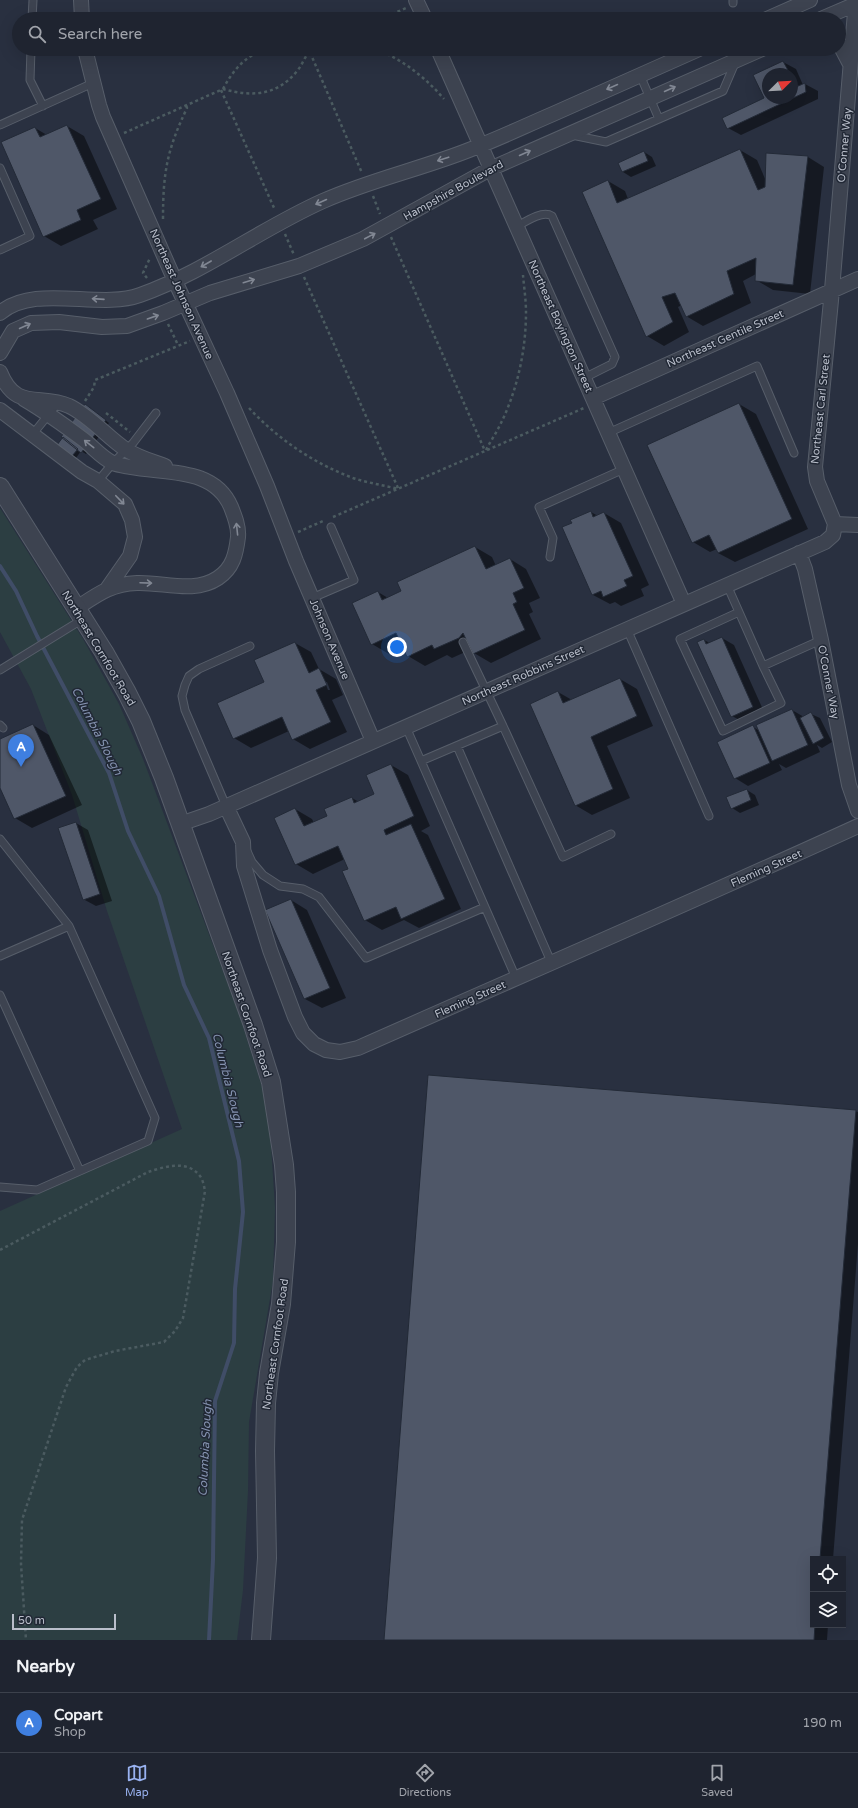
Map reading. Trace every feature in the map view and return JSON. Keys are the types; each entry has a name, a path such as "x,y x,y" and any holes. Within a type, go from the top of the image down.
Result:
{"street":[{"path":"81,0 82,12"},
{"path":"783,12 810,0"},
{"path":"835,12 856,2"},
{"name":"O'Conner Way","path":"832,290 854,64 856,2"},
{"path":"412,4 419,12"},
{"path":"846,53 854,64"},
{"name":"Northeast Johnson Avenue","path":"87,56 103,117 175,281 227,392 267,486 292,535"},
{"name":"Northeast Boyington Street","path":"441,56 684,604"},
{"path":"0,313 23,300 78,298 112,300 138,296 175,281 280,222 322,202 367,183 480,146 683,56"},
{"name":"Hampshire Boulevard","path":"0,353 13,332 31,323 59,322 102,327 127,326 163,313 210,293 299,266 343,248 386,227 490,169 745,56"},
{"name":"Northeast Gentile Street","path":"594,401 858,279"},
{"name":"Northeast Carl Street","path":"832,290 815,467 816,481 835,524"},
{"path":"0,372 4,383 24,400 54,408 78,411 126,450 211,483 228,499 235,517 238,532 236,556 228,569 217,579 200,586 185,587 166,584 137,583 107,588"},
{"path":"54,408 113,463 136,468 188,474"},
{"path":"0,410 82,472 98,480 125,504 132,520 135,537 130,556 107,588 80,613"},
{"name":"Northeast Cornfoot Road","path":"0,487 80,613 124,687 141,721 180,824 266,1065 278,1123 285,1178 287,1216 285,1268 266,1402 264,1451 267,1558 261,1640"},
{"path":"835,524 858,525"},
{"name":"Northeast Robbins Street","path":"180,824 226,806 799,553 829,539 833,535 835,524"},
{"name":"Johnson Avenue","path":"292,535 312,598 374,741"},
{"name":"O'Conner Way","path":"799,553 805,569 821,640 848,785 858,811"},
{"name":"Fleming Street","path":"226,806 243,842 244,866 270,950 302,1033 314,1044 326,1050 340,1052 358,1048 516,978 552,964 858,826"}],"lane":[{"path":"32,12 33,0"},
{"path":"31,56 30,80 43,106"},
{"path":"568,134 606,142 723,91 736,60"},
{"path":"640,75 659,119"},
{"path":"0,125 93,83"},
{"path":"0,168 30,236 0,250"},
{"path":"516,226 543,214 549,213 552,216 616,357 612,364 584,378"},
{"path":"608,433 757,366 794,453"},
{"path":"32,435 54,408"},
{"path":"98,480 126,450 156,414"},
{"path":"550,557 552,538 539,507 624,469"},
{"path":"312,598 354,580 331,527"},
{"path":"727,585 781,703 723,731 680,639 739,612"},
{"path":"1,668 65,630 80,613"},
{"path":"627,629 709,816"},
{"path":"763,666 821,640"},
{"path":"463,642 563,857 611,834"},
{"path":"226,806 185,710 182,696 189,676 199,669 250,646"},
{"path":"421,761 503,726"},
{"path":"406,727 516,978"},
{"path":"457,746 552,964"},
{"path":"0,838 68,926 155,1118 148,1142 36,1190 0,1187"},
{"path":"243,842 252,862 263,875 280,886 303,889 319,897 366,958 485,907"},
{"path":"0,956 68,926"},
{"path":"0,995 80,1171"}],"path":[{"path":"395,12 412,4"},
{"path":"123,133 222,90 234,69 252,56"},
{"path":"222,90 240,94 266,92 278,87 290,79 298,70 306,56"},
{"path":"310,56 363,174"},
{"path":"389,56 413,69 445,100"},
{"path":"222,90 276,212"},
{"path":"153,231 164,224 163,186 165,170 171,146 187,108 186,106"},
{"path":"371,193 382,218"},
{"path":"284,232 295,257"},
{"path":"390,237 485,451"},
{"path":"485,451 499,428 511,399 516,381 526,329 526,310 522,273 533,266"},
{"path":"303,275 398,489"},
{"path":"78,411 94,387 95,380 191,340 194,348"},
{"path":"86,398 93,403"},
{"path":"292,535 485,451 594,401"},
{"path":"244,403 261,421 287,443 324,466 373,484 398,489"},
{"path":"106,413 137,437"},
{"path":"0,1250 148,1172 174,1164 190,1169 200,1176 205,1191 183,1318 175,1331 164,1342 115,1351 85,1360 78,1367 66,1386 22,1520 21,1564 26,1640"}],"shaded area":[{"path":"0,508 83,639 119,704 143,759 239,1014 265,1096 270,1128 275,1208 273,1281 249,1422 248,1491 243,1590 237,1640 0,1640 0,1211 182,1129 107,911 72,795 31,689 0,632"}],"building":[{"path":"783,61 787,68 768,68"},
{"path":"762,71 762,94 753,75"},
{"path":"805,83 806,92 798,96 798,86"},
{"path":"762,99 762,104 780,104 727,129 722,118"},
{"path":"67,125 101,199 77,210 81,220 43,237 1,142 35,127 40,137"},
{"path":"740,149 758,190 765,187 766,153 808,156 793,285 755,281 756,258 727,271 734,294 686,317 675,293 662,297 673,322 646,337 582,192 608,180 617,203"},
{"path":"644,151 648,161 622,172 618,163"},
{"path":"739,403 792,519 718,553 709,535 692,543 647,445"},
{"path":"85,404 106,420 81,453 61,437"},
{"path":"63,437 78,449 72,456 57,445"},
{"path":"591,511 593,517 604,512 633,576 624,580 627,586 603,597 601,591 592,595 562,527 572,523 570,520"},
{"path":"475,546 486,569 510,558 524,588 513,593 517,602 513,604 525,630 473,654 463,633 459,638 434,649 432,645 407,657 396,633 371,645 352,603 378,591 382,600 401,591 397,582"},
{"path":"722,637 753,707 731,717 697,642 704,639 706,644"},
{"path":"295,642 309,673 319,668 327,685 316,690 331,722 292,740 282,717 233,739 217,703 264,682 254,660"},
{"path":"620,678 637,716 591,737 613,789 575,806 530,704 558,691 563,703"},
{"path":"792,709 808,745 772,761 756,725"},
{"path":"811,712 824,738 813,744 800,718"},
{"path":"33,724 66,796 14,819 0,788 0,739"},
{"path":"753,725 770,763 734,779 717,742"},
{"path":"391,764 414,816 384,830 386,835 411,824 445,899 401,919 396,907 364,921 342,871 348,869 338,846 295,865 274,818 295,808 304,826 327,816 324,809 352,797 354,803 374,794 366,775"},
{"path":"747,789 751,800 731,809 726,797"},
{"path":"76,822 100,894 83,900 58,828"},
{"path":"291,899 330,988 304,999 265,910"},
{"path":"428,1075 856,1110 820,1556 810,1556 810,1628 815,1628 814,1640 384,1640"}],"waterway":[{"name":"Columbia Slough","path":"0,566 16,591 37,636 109,773 128,831 159,896 184,985 209,1038 239,1161 243,1212 235,1289 234,1343 215,1401 213,1560 209,1640"}],"place":[{"name":"Copart","path":"21,767"}]}
